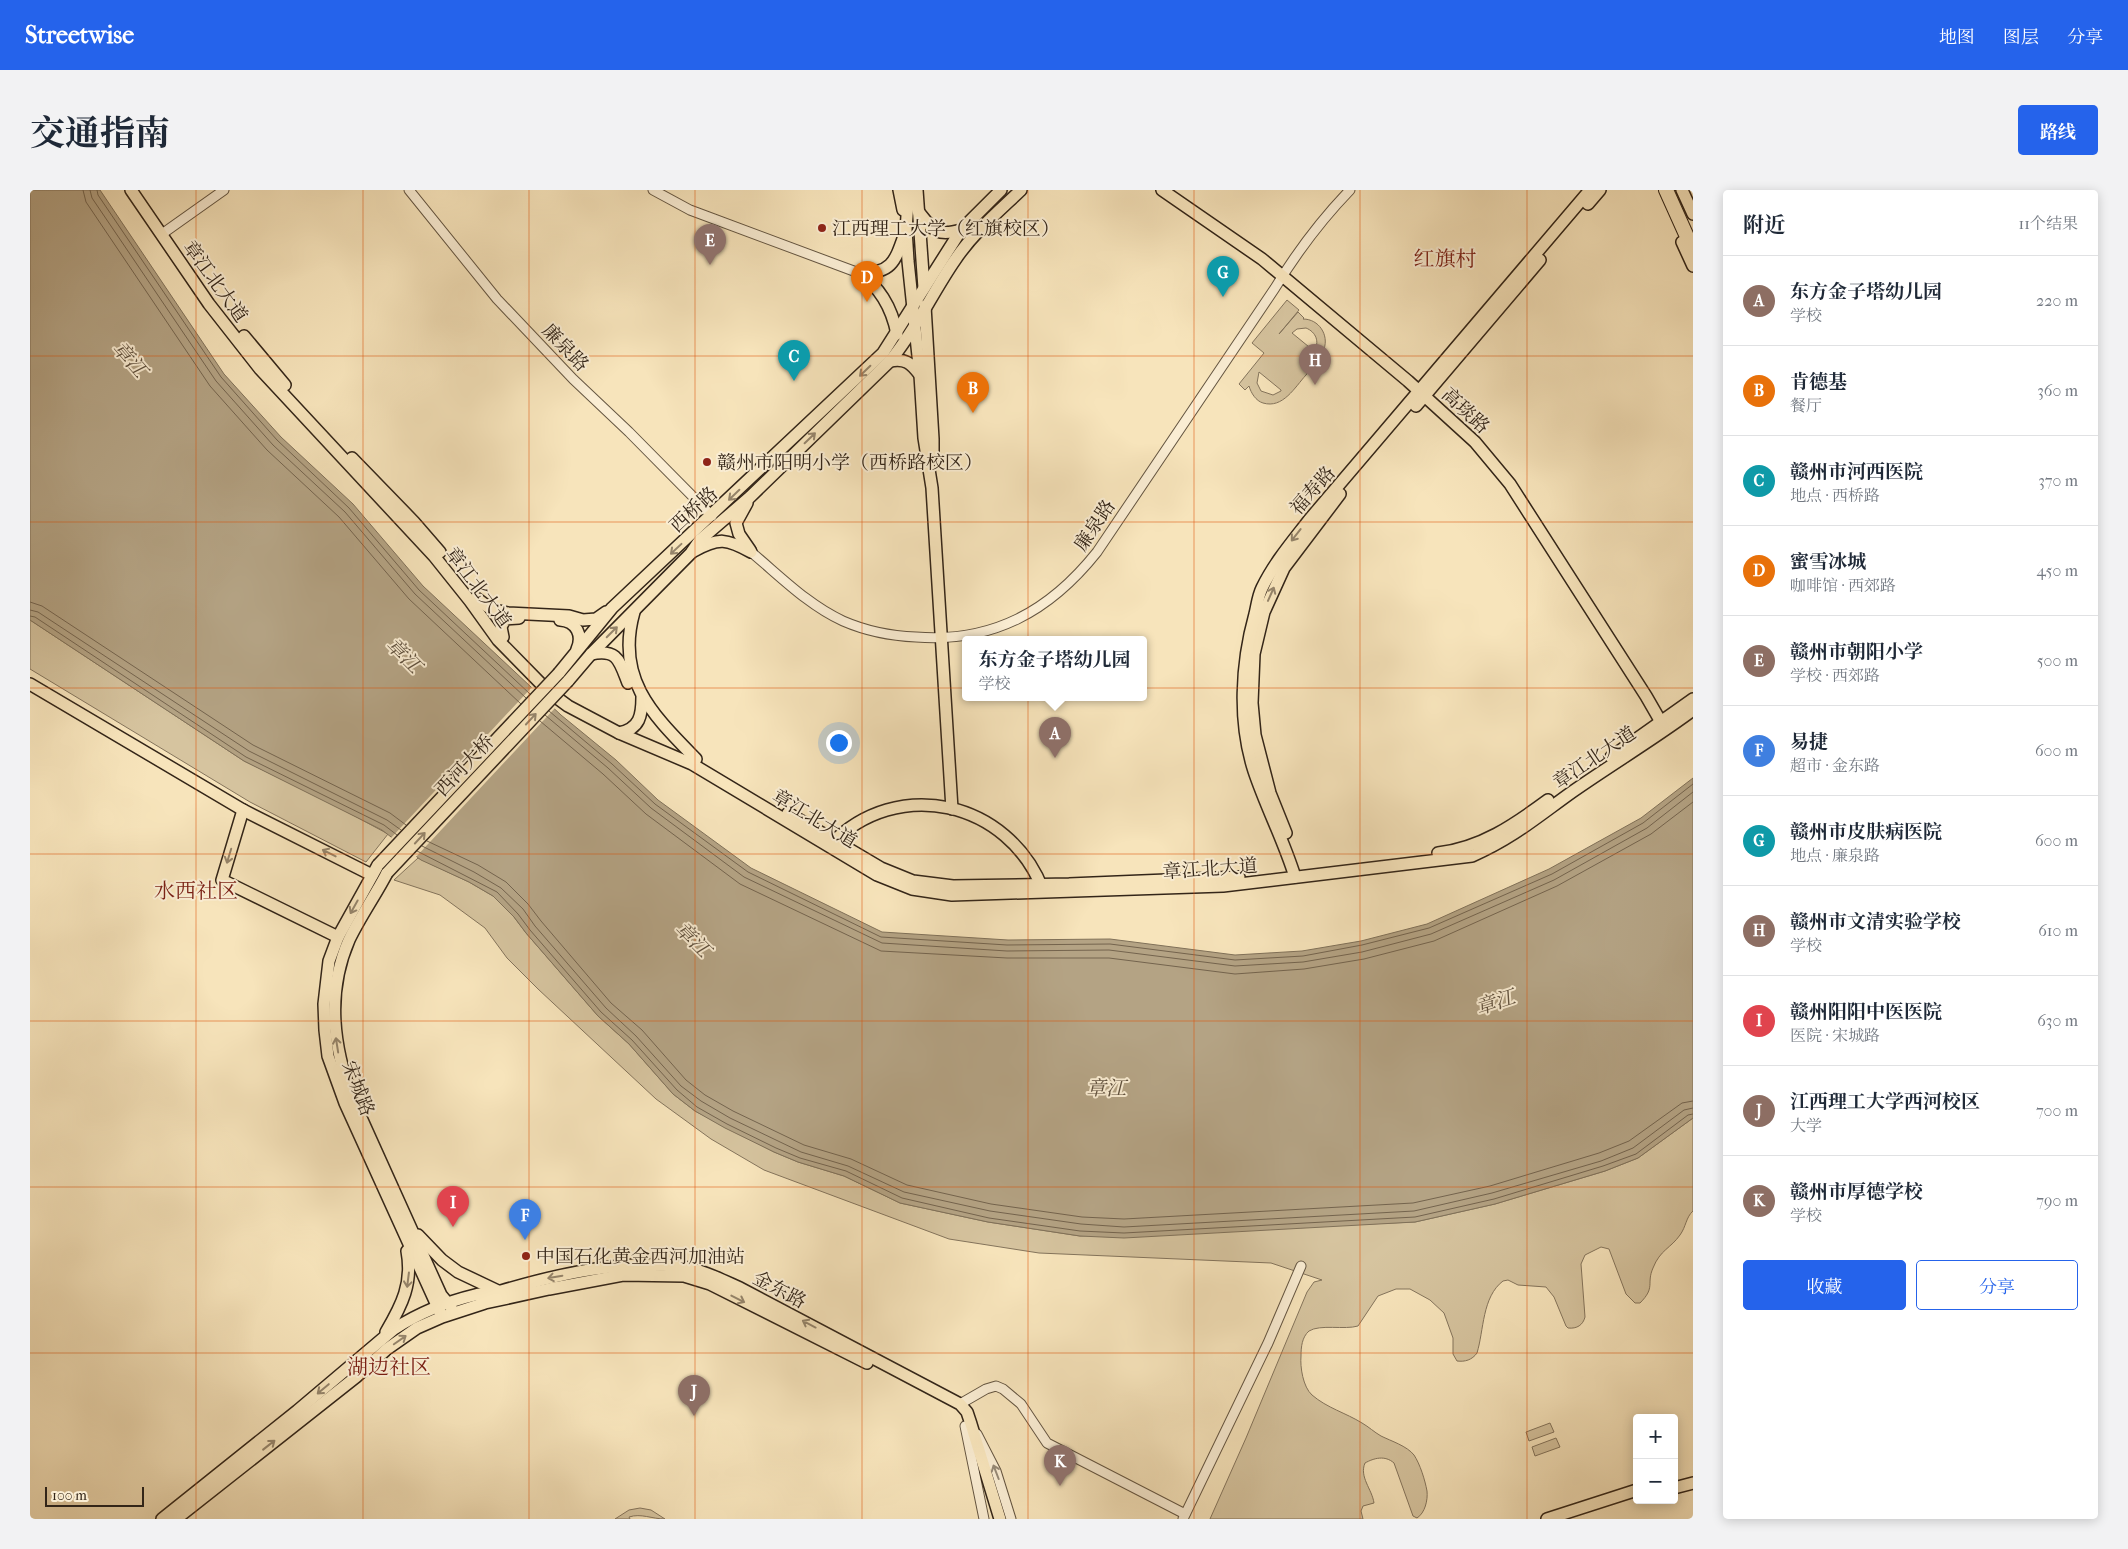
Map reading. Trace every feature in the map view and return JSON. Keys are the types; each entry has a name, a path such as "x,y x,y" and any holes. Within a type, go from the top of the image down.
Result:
{"highway":[{"path":"1666,190 1693,250"},
{"path":"1674,190 1693,231"}],"main road":[{"name":"章江北大道","path":"131,190 266,364 322,427 414,522 476,598 503,637 523,659 554,687 574,701 624,730 694,762"},
{"name":"章江北大道","path":"141,190 209,304 260,369 434,556 509,653 549,692 568,706 681,753 832,844 877,875 912,889 952,895 1298,874 1446,852 1491,839 1666,725 1693,710"},
{"path":"899,190 906,229 924,438 932,488"},
{"path":"859,273 878,272 895,261 906,229 909,190"},
{"path":"917,190 933,439 932,488 940,639 952,809"},
{"path":"918,211 924,190"},
{"name":"西桥路","path":"563,677 576,652 612,608 884,353 961,230 1001,190"},
{"name":"西桥路","path":"563,677 591,654 691,553 700,540 750,497 890,360 904,344 925,307 967,244 1021,190"},
{"name":"高琰路","path":"1162,190 1284,272"},
{"name":"高琰路","path":"1174,190 1284,272 1479,437 1516,481 1652,694 1666,725"},
{"name":"福寿路","path":"1424,391 1590,190"},
{"name":"福寿路","path":"1298,874 1254,770 1246,738 1244,677 1249,633 1261,590 1278,559 1309,520 1600,190"},
{"path":"1660,190 1693,266"},
{"path":"1682,190 1693,214"},
{"path":"918,211 936,231 948,234 961,230"},
{"path":"859,273 876,286 891,313 897,334"},
{"path":"890,360 898,359 909,362 920,375"},
{"path":"750,497 736,523 739,534 751,552"},
{"path":"691,553 714,541 722,540 733,542 751,552"},
{"path":"476,598 485,606 498,611 568,616 583,620 596,618 612,608"},
{"path":"635,609 630,626 628,652 640,703 666,728 694,762"},
{"path":"503,637 502,627 505,619 564,620 572,624 580,636 581,641 576,652"},
{"path":"591,654 608,652 617,658 640,703 681,753"},
{"name":"西河大桥","path":"379,871 563,677"},
{"path":"30,684 243,810 379,871"},
{"name":"章江北大道","path":"1666,725 1693,699"},
{"path":"624,730 635,719 640,703"},
{"path":"832,844 861,821 892,809 925,805 952,809 976,817 1003,834 1025,857 1042,889"},
{"path":"243,810 222,880 338,937"},
{"name":"宋城路","path":"379,871 338,937 328,970 324,1004 324,1030 328,1056 345,1103 407,1232 442,1295 445,1310"},
{"name":"宋城路","path":"379,871 338,970 334,1006 334,1029 338,1052 350,1092 407,1232"},
{"path":"383,1339 399,1310 408,1286 407,1232 422,1238 449,1267 466,1278 499,1291"},
{"name":"金东路","path":"445,1310 530,1282 601,1268 644,1265 683,1267 710,1275 740,1288 960,1404 967,1412 968,1425 994,1519"},
{"name":"金东路","path":"445,1310 549,1288 623,1275 684,1276 710,1284 943,1401 961,1416 968,1425 1000,1519"},
{"path":"162,1519 411,1318 445,1310"},
{"path":"176,1519 356,1377 387,1349 445,1310"},
{"path":"1678,1479 1693,1475"},
{"path":"1678,1487 1693,1483"},
{"path":"1547,1519 1633,1491"},
{"path":"1568,1519 1633,1499"}],"street":[{"path":"165,232 224,190"},
{"name":"廉泉路","path":"409,190 498,299 574,379 712,516"},
{"path":"653,190 690,210 859,273"},
{"name":"廉泉路","path":"751,552 795,591 842,621 887,635 940,639 983,633 1013,622 1028,614 1057,595 1078,575 1097,552 1284,272 1316,228 1350,190"},
{"path":"960,1404 986,1389 996,1386 1003,1389 1021,1404 1047,1443 1184,1516 1268,1344 1301,1266"},
{"path":"968,1425 984,1519"},
{"path":"968,1425 996,1471 1011,1519"}],"shaded area":[{"path":"1287,300 1299,310 1279,334 1298,312 1303,319 1318,325 1325,338 1323,353 1293,391 1277,403 1270,404 1258,400 1252,394 1249,386 1245,390 1239,384 1264,353 1252,343","holes":["1306,328 1315,335 1317,344 1314,351 1292,333 1297,329","1259,372 1281,390 1281,391 1273,395 1261,391 1257,383"]},
{"path":"30,620 244,761 327,801 388,834 366,862 250,802 30,669"},
{"path":"418,858 469,882 493,896 514,917 598,1016 629,1044 673,1094 695,1111 774,1152 798,1162 844,1176 900,1203 988,1222 1080,1236 1415,1222 1495,1204 1605,1171 1638,1158 1693,1118 1693,1211 1680,1235 1656,1262 1651,1273 1648,1293 1640,1303 1635,1303 1626,1294 1609,1249 1601,1247 1585,1255 1581,1264 1585,1317 1583,1322 1577,1327 1568,1328 1566,1326 1554,1297 1546,1287 1518,1285 1508,1280 1503,1281 1491,1296 1487,1305 1477,1353 1466,1361 1457,1361 1453,1354 1453,1338 1444,1313 1430,1300 1410,1289 1396,1289 1378,1296 1358,1326 1319,1328 1307,1333 1303,1339 1301,1366 1304,1382 1312,1395 1381,1436 1403,1446 1414,1455 1422,1472 1427,1495 1424,1510 1417,1518 1413,1516 1394,1463 1391,1460 1380,1458 1365,1463 1365,1478 1374,1503 1363,1506 1361,1511 1363,1519 1210,1519 1307,1292 1314,1282 1322,1280 1271,1263 1039,1253 949,1239 764,1170 711,1139 656,1099 507,958 485,928 440,895 394,880"},
{"path":"1550,1423 1554,1432 1529,1441 1526,1432"},
{"path":"1556,1438 1560,1447 1535,1456 1532,1447"},
{"path":"640,1508 651,1510 665,1519 638,1516 629,1517 630,1519 615,1519 629,1510"}],"water":[{"name":"章江","path":"30,190 100,190 224,374 281,437 353,504 423,586 561,715 616,760 658,800 751,868 882,932 1008,940 1110,939 1235,955 1302,951 1361,941 1427,924 1549,869 1641,818 1693,778 1693,1118 1638,1158 1605,1171 1495,1204 1415,1222 1124,1238 1080,1236 988,1222 900,1203 844,1176 798,1162 774,1152 725,1128 695,1111 673,1094 629,1044 598,1016 514,917 493,896 469,882 421,860 382,830 244,761 30,620"}],"pier":[{"path":"533,686 556,707 415,858 390,839"}],"place":[{"name":"江西理工大学（红旗校区）","path":"822,228"},
{"name":"赣州市朝阳小学","path":"710,265"},
{"name":"赣州市皮肤病医院","path":"1223,297"},
{"name":"蜜雪冰城","path":"867,302"},
{"name":"赣州市河西医院","path":"794,381"},
{"name":"赣州市文清实验学校","path":"1315,385"},
{"name":"肯德基","path":"973,413"},
{"name":"赣州市阳明小学（西桥路校区）","path":"707,462"},
{"name":"东方金子塔幼儿园","path":"1055,758"},
{"name":"赣州阳阳中医医院","path":"453,1227"},
{"name":"易捷","path":"525,1240"},
{"name":"中国石化黄金西河加油站","path":"526,1256"},
{"name":"江西理工大学西河校区","path":"694,1416"},
{"name":"赣州市厚德学校","path":"1060,1486"}],"district":[{"name":"红旗村","path":"1445,259"},
{"name":"水西社区","path":"196,891"},
{"name":"湖边社区","path":"389,1367"}]}
